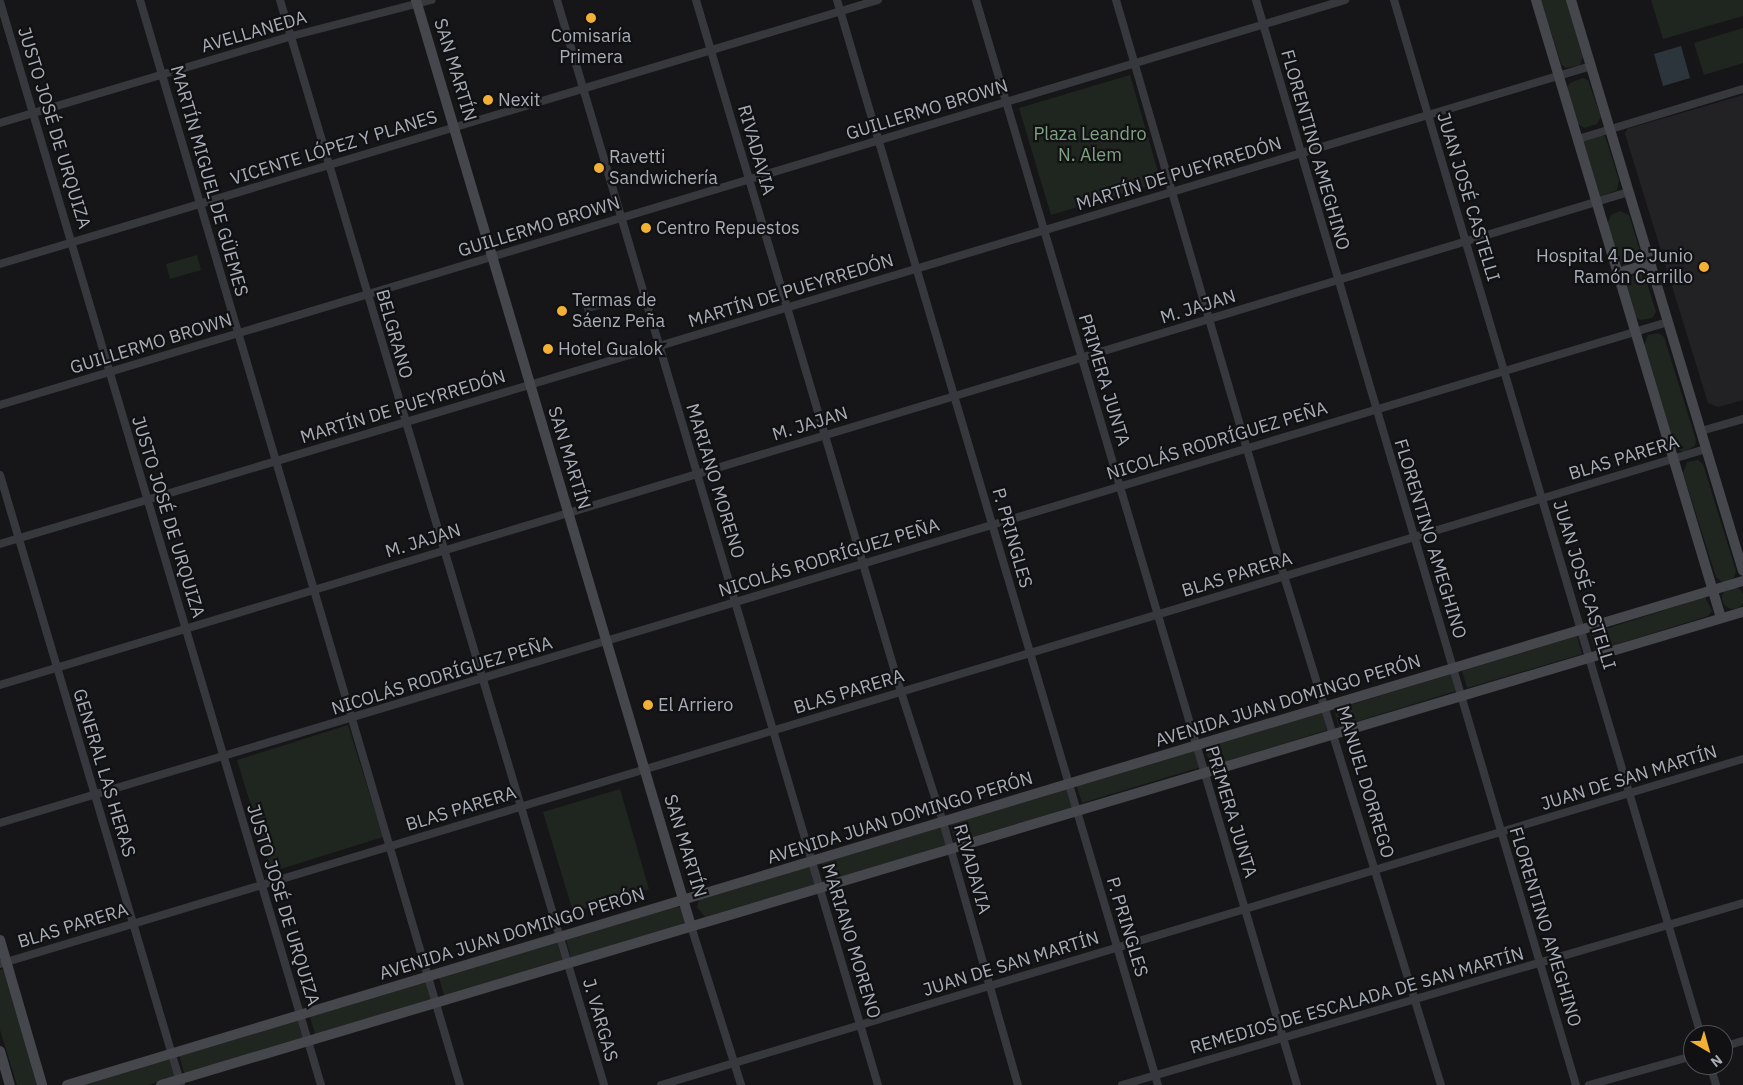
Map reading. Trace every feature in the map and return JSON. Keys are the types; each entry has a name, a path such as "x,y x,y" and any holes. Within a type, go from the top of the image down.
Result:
{"main road":[{"path":"1536,0 1721,618"},
{"path":"1571,0 1706,449 1740,553 1743,571"},
{"name":"SAN MARTÍN","path":"417,2 456,128 691,926"},
{"path":"1618,273 1650,263"},
{"name":"AVENIDA JUAN DOMINGO PERÓN","path":"67,1085 1743,581"},
{"path":"161,1085 180,1082 436,1002 1460,694 1743,612"},
{"path":"0,940 3,963 42,1085"},
{"path":"0,1051 10,1085"}],"street":[{"name":"MARTÍN MIGUEL DE GÜEMES","path":"140,0 460,1085"},
{"name":"BELGRANO","path":"280,0 404,423 481,679 523,806 568,963"},
{"name":"AVELLANEDA","path":"0,123 292,36 417,2 432,0"},
{"name":"MARIANO MORENO","path":"557,0 878,1085"},
{"name":"RIVADAVIA","path":"696,0 901,692 943,822 1018,1085"},
{"name":"P. PRINGLES","path":"837,0 1158,1085"},
{"name":"VICENTE LÓPEZ Y PLANES","path":"0,264 878,0"},
{"name":"PRIMERA JUNTA","path":"976,0 1297,1085"},
{"name":"MANUEL DORREGO","path":"1116,0 1170,192 1248,448 1284,576 1377,870 1441,1085"},
{"name":"FLORENTINO AMEGHINO","path":"1256,0 1337,281 1576,1085"},
{"name":"GUILLERMO BROWN","path":"0,406 1345,0"},
{"name":"JUAN JOSÉ CASTELLI","path":"1394,0 1698,1025"},
{"name":"JUSTO JOSÉ DE URQUIZA","path":"0,2 73,243 321,1085"},
{"name":"MARTÍN DE PUEYRREDÓN","path":"0,544 1591,66"},
{"path":"1578,139 1743,89"},
{"name":"M. JAJAN","path":"0,685 1629,192"},
{"name":"NICOLÁS RODRÍGUEZ PEÑA","path":"0,823 607,642 993,523 1668,322"},
{"path":"1701,431 1743,419"},
{"name":"BLAS PARERA","path":"3,963 1706,449"},
{"name":"GENERAL LAS HERAS","path":"0,475 180,1082"},
{"name":"JUAN DE SAN MARTÍN","path":"661,1085 1743,759"},
{"name":"REMEDIOS DE ESCALADA DE SAN MARTÍN","path":"1122,1085 1743,903"},
{"path":"691,926 741,1085"},
{"name":"J. VARGAS","path":"568,963 604,1085"},
{"path":"1589,1085 1683,1059"}],"shaded area":[{"path":"1681,46 1690,78 1663,86 1654,54"},
{"name":"Hospital 4 De Junio Ramón Carrillo","path":"1743,95 1743,400 1718,407 1708,403 1625,134 1627,129"},
{"path":"603,296 606,307 585,313 582,302"}],"green space":[{"path":"1541,0 1566,0 1583,57 1580,65 1566,68 1561,64"},
{"path":"1651,0 1743,0 1743,16 1663,39"},
{"path":"1743,28 1743,63 1704,75 1694,43"},
{"name":"Plaza Leandro N. Alem","path":"1130,75 1161,182 1051,215 1019,108"},
{"path":"1583,78 1588,80 1601,117 1597,124 1584,128 1577,123 1566,88 1570,83"},
{"path":"1600,134 1605,136 1619,180 1617,190 1599,197 1582,140"},
{"path":"1620,211 1629,215 1641,254 1635,262 1624,266 1618,260 1607,224 1611,215"},
{"path":"197,255 201,270 170,279 166,264"},
{"path":"1638,272 1644,273 1656,312 1652,318 1640,320 1634,316 1624,282"},
{"path":"1659,333 1664,337 1696,440 1695,446 1683,452 1675,448 1644,345 1648,335"},
{"path":"1698,460 1703,464 1736,571 1734,578 1723,583 1716,577 1683,473 1687,462"},
{"path":"1733,587 1741,590 1744,598 1741,606 1733,609 1725,606 1722,598 1725,590"},
{"path":"1705,597 1712,611 1708,616 1595,651 1590,634"},
{"path":"1577,636 1582,654 1467,688 1462,671"},
{"path":"1451,674 1456,691 1339,727 1334,710"},
{"path":"1322,712 1327,730 1211,766 1205,748"},
{"path":"348,725 383,837 271,872 237,760"},
{"path":"1195,749 1201,767 1082,803 1076,784"},
{"path":"1068,788 1073,807 955,842 950,823"},
{"path":"620,789 649,889 573,912 543,812"},
{"path":"940,826 946,845 827,881 821,862"},
{"path":"811,866 816,884 705,917 697,907 699,899"},
{"path":"678,906 683,909 687,921 678,927 571,959 566,939"},
{"path":"557,942 563,962 445,998 439,978"},
{"path":"3,969 38,1082 36,1085 17,1085 0,1030 0,970"},
{"path":"427,981 433,1001 316,1037 310,1017"},
{"path":"299,1019 305,1039 185,1076 179,1055"},
{"path":"169,1059 175,1077 148,1085 80,1085"}],"place":[{"name":"Comisaría Primera","path":"591,18"},
{"name":"Nexit","path":"488,100"},
{"name":"Ravetti Sandwichería","path":"599,168"},
{"name":"Centro Repuestos","path":"646,228"},
{"name":"Hospital 4 De Junio Ramón Carrillo","path":"1704,267"},
{"name":"Termas de Sáenz Peña","path":"562,311"},
{"name":"Hotel Gualok","path":"548,349"},
{"name":"El Arriero","path":"648,705"}]}
